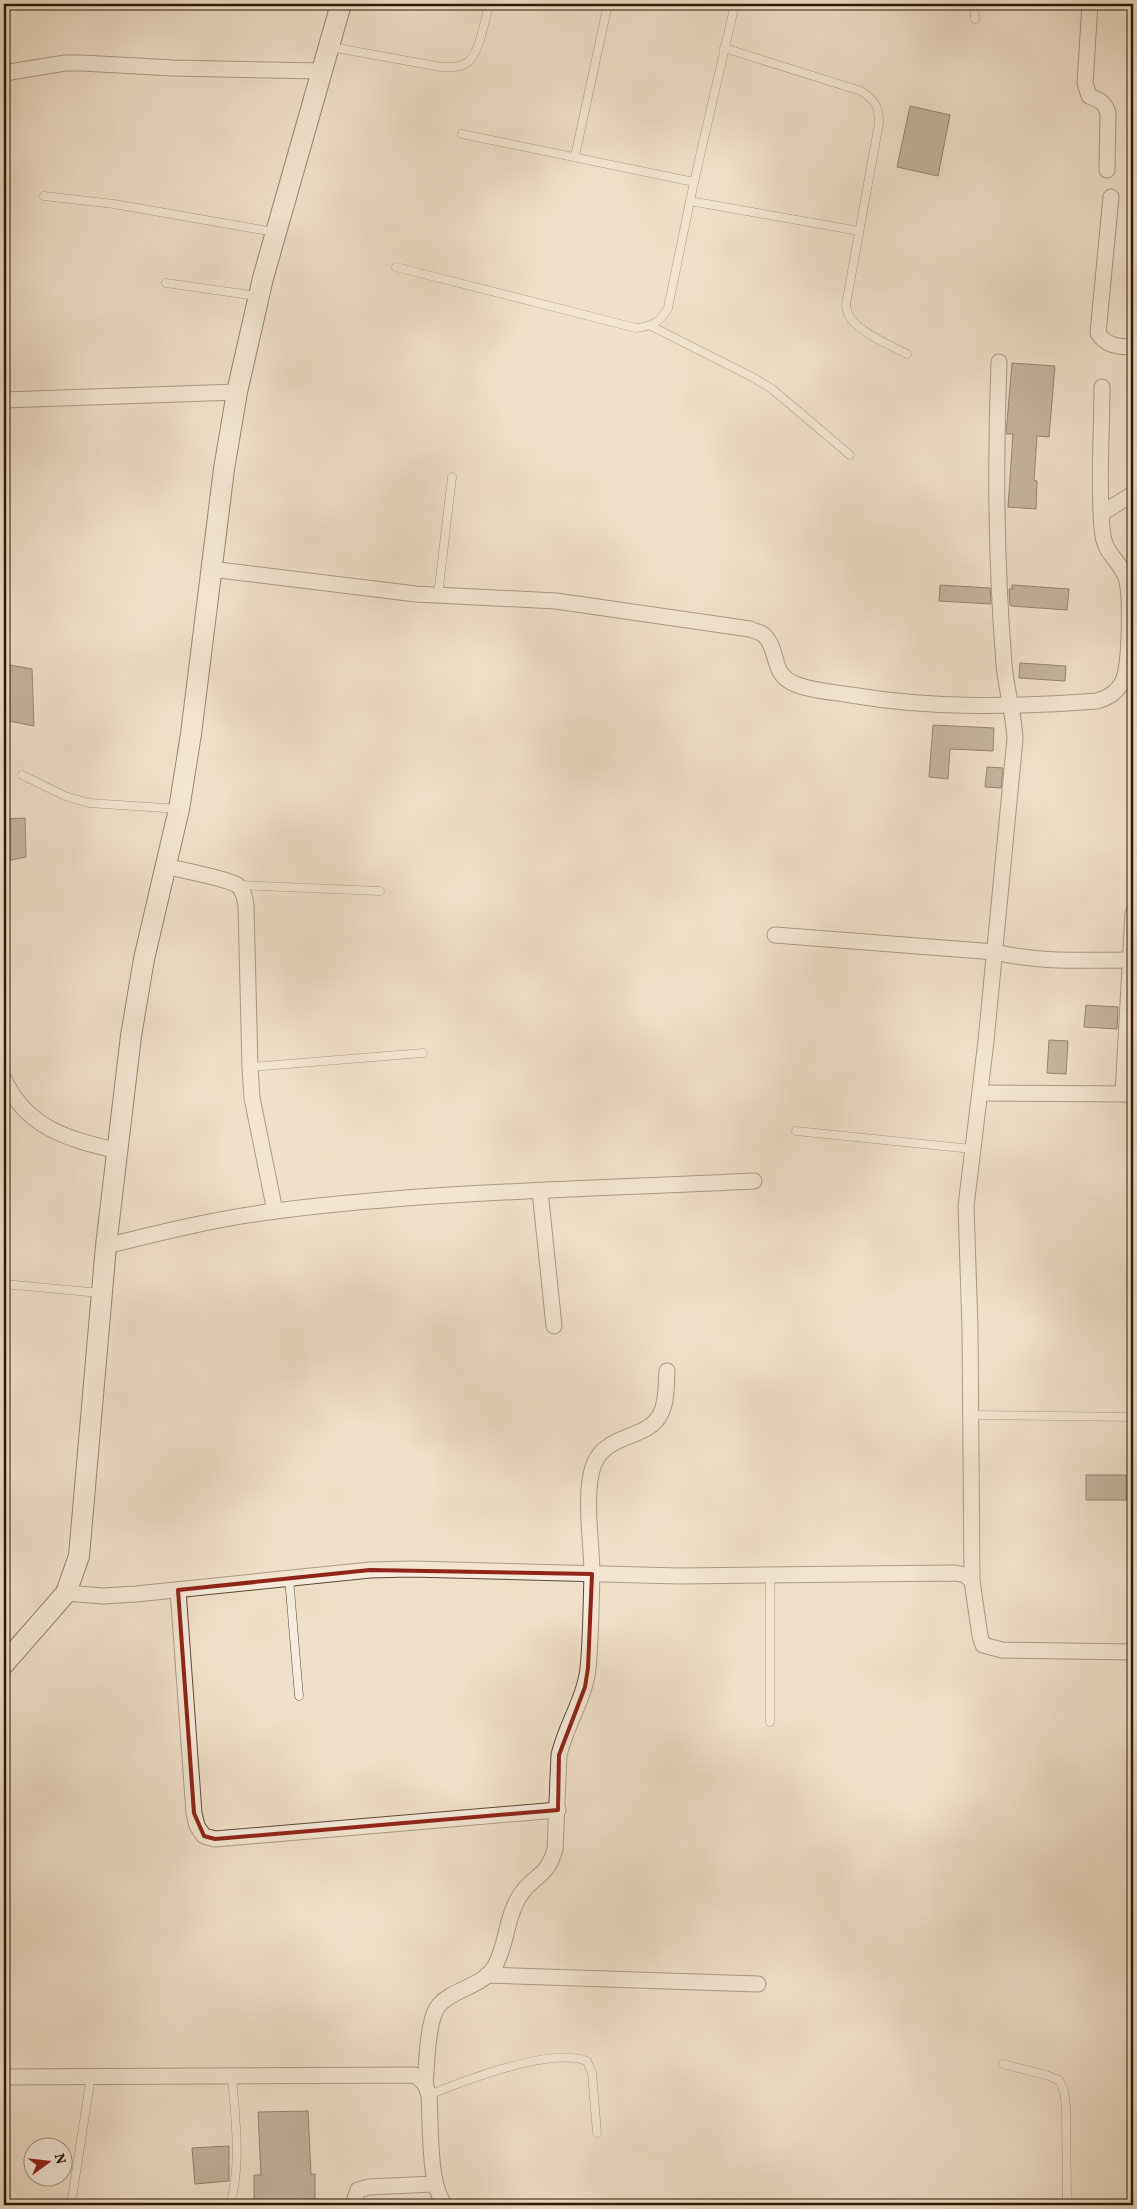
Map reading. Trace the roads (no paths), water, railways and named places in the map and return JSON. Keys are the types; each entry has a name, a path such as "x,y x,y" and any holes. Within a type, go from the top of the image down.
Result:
{"main road":[{"path":"4,1664 66,1593 79,1556 106,1246 137,995 179,809 192,734 224,469 237,392 259,296 341,4"}],"street":[{"path":"1090,4 1085,83 1089,96 1102,101 1108,113 1107,170"},
{"path":"4,76 10,72 65,63 322,71"},
{"path":"1111,198 1098,333 1102,340 1110,344 1133,347"},
{"path":"999,362 996,429 996,514 1004,667 1012,707 1015,739 995,952 966,1206 970,1328 972,1581 983,1645 1002,1650 1133,1652"},
{"path":"211,569 361,588 438,595 556,601 750,629 763,634 770,644 778,669 785,680 797,685 901,703 1012,707 1098,701 1113,694 1129,677 1127,665 1128,588 1125,575 1109,555 1104,543 1102,512 1102,387"},
{"path":"4,400 237,392"},
{"path":"1102,512 1133,494"},
{"path":"165,866 238,886 244,894 246,906 250,1067 256,1123 275,1211"},
{"path":"980,1093 1128,1094 1133,913"},
{"path":"775,935 995,952 1049,961 1132,960"},
{"path":"4,1081 22,1107 48,1129 71,1138 118,1151"},
{"path":"106,1246 193,1225 275,1211 390,1199 754,1181"},
{"path":"540,1191 554,1326"},
{"path":"444,2205 439,2199 434,2184 427,2089 434,2016 439,2005 487,1976 495,1966 519,1897 529,1884 544,1873 551,1863 555,1850 558,1810 559,1755 562,1742 585,1687 588,1668 592,1574 590,1507 591,1480 594,1464 609,1444 644,1429 654,1422 661,1413 667,1371"},
{"path":"66,1593 103,1596 370,1570 411,1569 770,1576 955,1573 965,1575 972,1581"},
{"path":"178,1590 194,1813 197,1826 204,1836 215,1839 558,1810"},
{"path":"487,1976 758,1984"},
{"path":"4,2077 404,2074 416,2075 427,2089"},
{"path":"353,2205 358,2190 364,2188 434,2184"}],"lane":[{"path":"329,47 441,67 456,67 467,63 475,52 489,4"},
{"path":"575,156 608,4"},
{"path":"396,267 636,328 651,326 662,319 668,308 734,4"},
{"path":"974,4 976,19"},
{"path":"724,48 861,91 874,100 879,111 879,123 846,299 846,310 852,320 862,329 907,354"},
{"path":"462,134 694,182"},
{"path":"44,196 114,204 276,233"},
{"path":"690,201 859,231"},
{"path":"166,282 259,296"},
{"path":"651,326 772,389 850,455"},
{"path":"438,595 452,477"},
{"path":"22,775 65,796 90,803 179,809"},
{"path":"238,886 380,892"},
{"path":"250,1067 423,1053"},
{"path":"796,1131 972,1149"},
{"path":"4,1284 102,1293"},
{"path":"970,1415 1133,1417"},
{"path":"770,1576 770,1722"},
{"path":"289,1578 299,1696"},
{"path":"427,2089 460,2082 506,2067 575,2057 587,2061 592,2073 597,2133"},
{"path":"1003,2064 1059,2080 1064,2091 1066,2107 1067,2205"},
{"path":"230,2205 236,2185 237,2166 232,2075"},
{"path":"71,2205 90,2076"}]}
